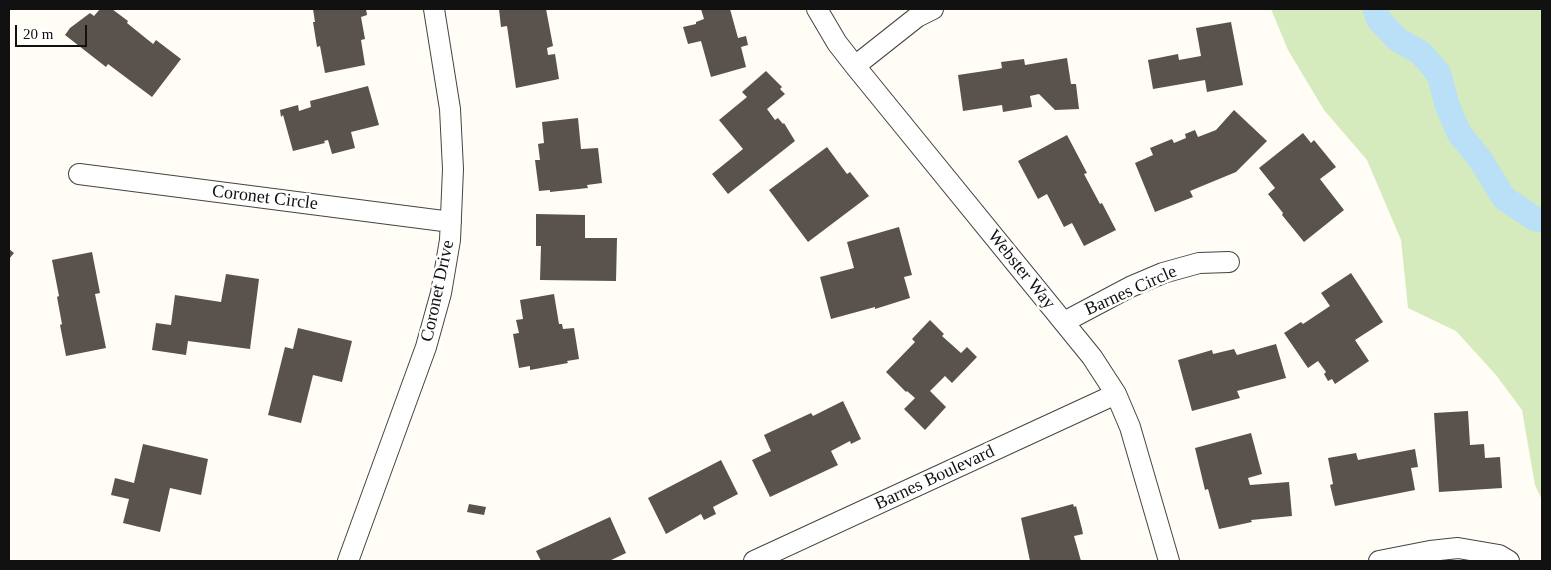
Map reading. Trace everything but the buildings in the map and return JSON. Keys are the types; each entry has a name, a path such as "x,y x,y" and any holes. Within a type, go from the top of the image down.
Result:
{"street":[{"name":"Coronet Drive","path":"348,561 426,347 440,293 451,222 453,169 450,110 434,9"},
{"name":"Webster Way","path":"817,9 854,66 1064,322 1092,358 1116,394 1130,426 1169,561"},
{"path":"854,66 917,17 933,9"},
{"name":"Coronet Circle","path":"79,174 451,222"},
{"name":"Barnes Circle","path":"1064,322 1130,287 1163,273 1199,263 1229,262"},
{"name":"Barnes Boulevard","path":"754,561 1116,394"},
{"path":"1379,561 1430,551 1458,548 1499,555 1509,561"}],"green space":[{"path":"1271,9 1542,9 1542,500 1535,485 1522,410 1496,375 1456,331 1408,308 1401,240 1367,160 1324,110 1288,50"}],"waterway":[{"path":"1375,9 1379,20 1397,39 1421,53 1439,74 1447,105 1459,133 1480,159 1504,198 1535,219 1542,220"}]}
